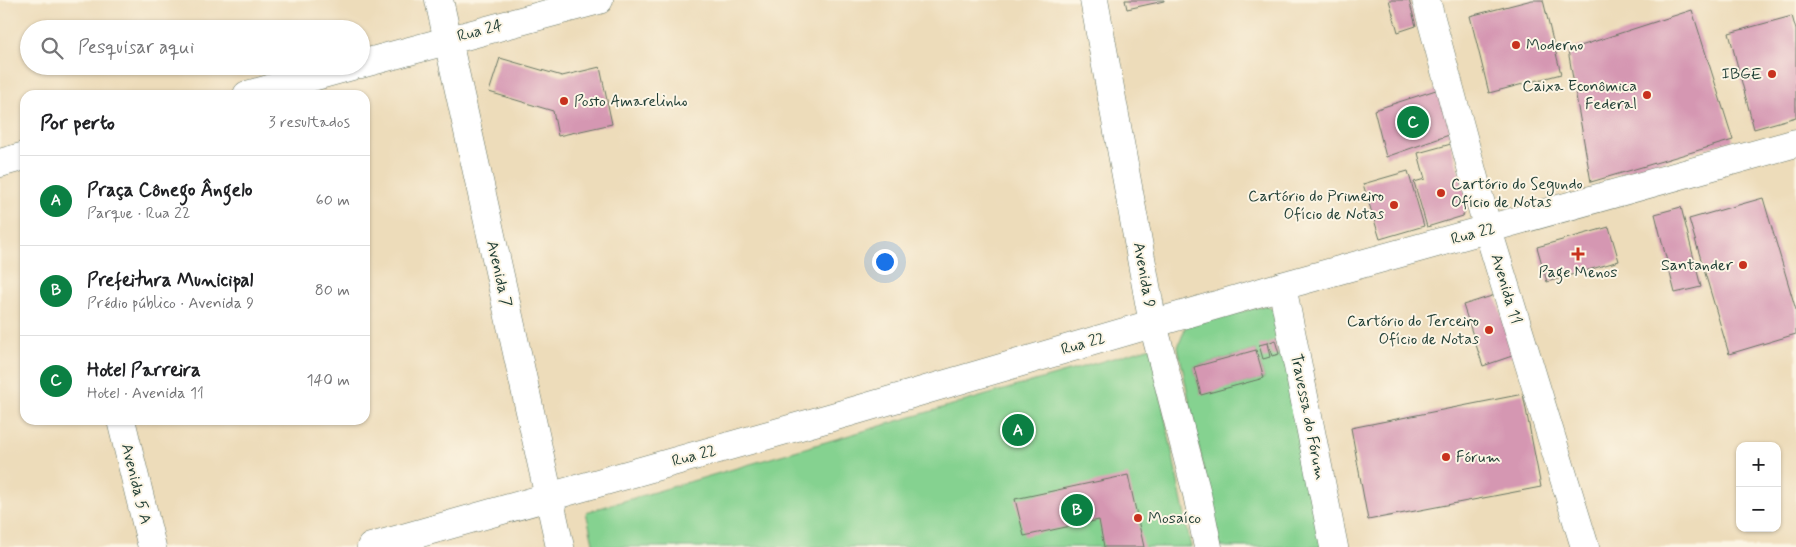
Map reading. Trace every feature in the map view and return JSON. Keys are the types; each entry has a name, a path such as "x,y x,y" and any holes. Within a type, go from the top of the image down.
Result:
{"street":[{"name":"Avenida 7","path":"439,0 560,547"},
{"name":"Rua 24","path":"370,61 599,0"},
{"name":"Avenida 9","path":"1094,0 1154,324 1197,494 1208,547"},
{"name":"Avenida 11","path":"1426,0 1488,230 1585,547"},
{"path":"265,90 319,75"},
{"name":"Rua 22","path":"371,547 548,498 1282,286 1796,143"},
{"path":"0,163 20,157"},
{"name":"Travessa do Fórum","path":"1282,286 1334,547"},
{"name":"Avenida 5 A","path":"122,425 152,547"}],"green space":[{"path":"1267,305 1275,312 1327,547 1220,547 1178,347 1186,326","holes":["1256,350 1264,378 1201,394 1194,367"]},
{"path":"1151,347 1191,547 594,547 586,512"}],"building":[{"path":"1125,0 1164,0 1164,1 1127,9"},
{"path":"1389,0 1409,0 1416,26 1398,32"},
{"name":"Moderno","path":"1532,0 1543,0 1561,74 1489,93 1470,16"},
{"name":"Caixa Econômica Federal","path":"1692,10 1733,140 1591,182 1568,50"},
{"path":"1792,16 1796,30 1796,117 1754,129 1729,33"},
{"name":"Posto Amarelinho","path":"500,58 562,76 600,67 612,124 558,136 553,111 489,92"},
{"path":"1439,89 1452,134 1386,157 1374,110"},
{"name":"Cartório do Segundo Ofício de Notas","path":"1451,144 1468,204 1463,216 1427,227 1414,182 1425,179 1418,153"},
{"name":"Cartório do Primeiro Ofício de Notas","path":"1408,171 1424,226 1380,239 1363,184"},
{"name":"Santander","path":"1763,198 1796,310 1796,334 1729,354 1689,219"},
{"path":"1681,207 1701,287 1675,293 1655,214"},
{"name":"Page Menos","path":"1609,227 1619,261 1547,282 1537,247"},
{"name":"Cartório do Terceiro Ofício de Notas","path":"1495,295 1515,355 1483,366 1463,305"},
{"path":"1275,340 1279,354 1272,356 1268,343"},
{"path":"1267,343 1270,357 1263,359 1259,345"},
{"path":"1256,350 1264,378 1201,395 1194,367"},
{"name":"Fórum","path":"1523,394 1541,487 1368,520 1351,428"},
{"path":"1128,475 1144,547 1104,547 1099,520 1024,536 1015,499"}],"place":[{"name":"Moderno","path":"1516,45"},
{"name":"IBGE","path":"1772,74"},
{"name":"Caixa Econômica Federal","path":"1647,95"},
{"name":"Posto Amarelinho","path":"564,101"},
{"name":"Hotel Parreira","path":"1413,122"},
{"name":"Cartório do Segundo Ofício de Notas","path":"1441,193"},
{"name":"Cartório do Primeiro Ofício de Notas","path":"1394,205"},
{"name":"Page Menos","path":"1578,254"},
{"name":"Santander","path":"1743,265"},
{"name":"Cartório do Terceiro Ofício de Notas","path":"1489,330"},
{"name":"Praça Cônego Ângelo","path":"1018,430"},
{"name":"Fórum","path":"1446,457"},
{"name":"Prefeitura Municipal","path":"1077,510"},
{"name":"Mosaíco","path":"1138,518"}]}
